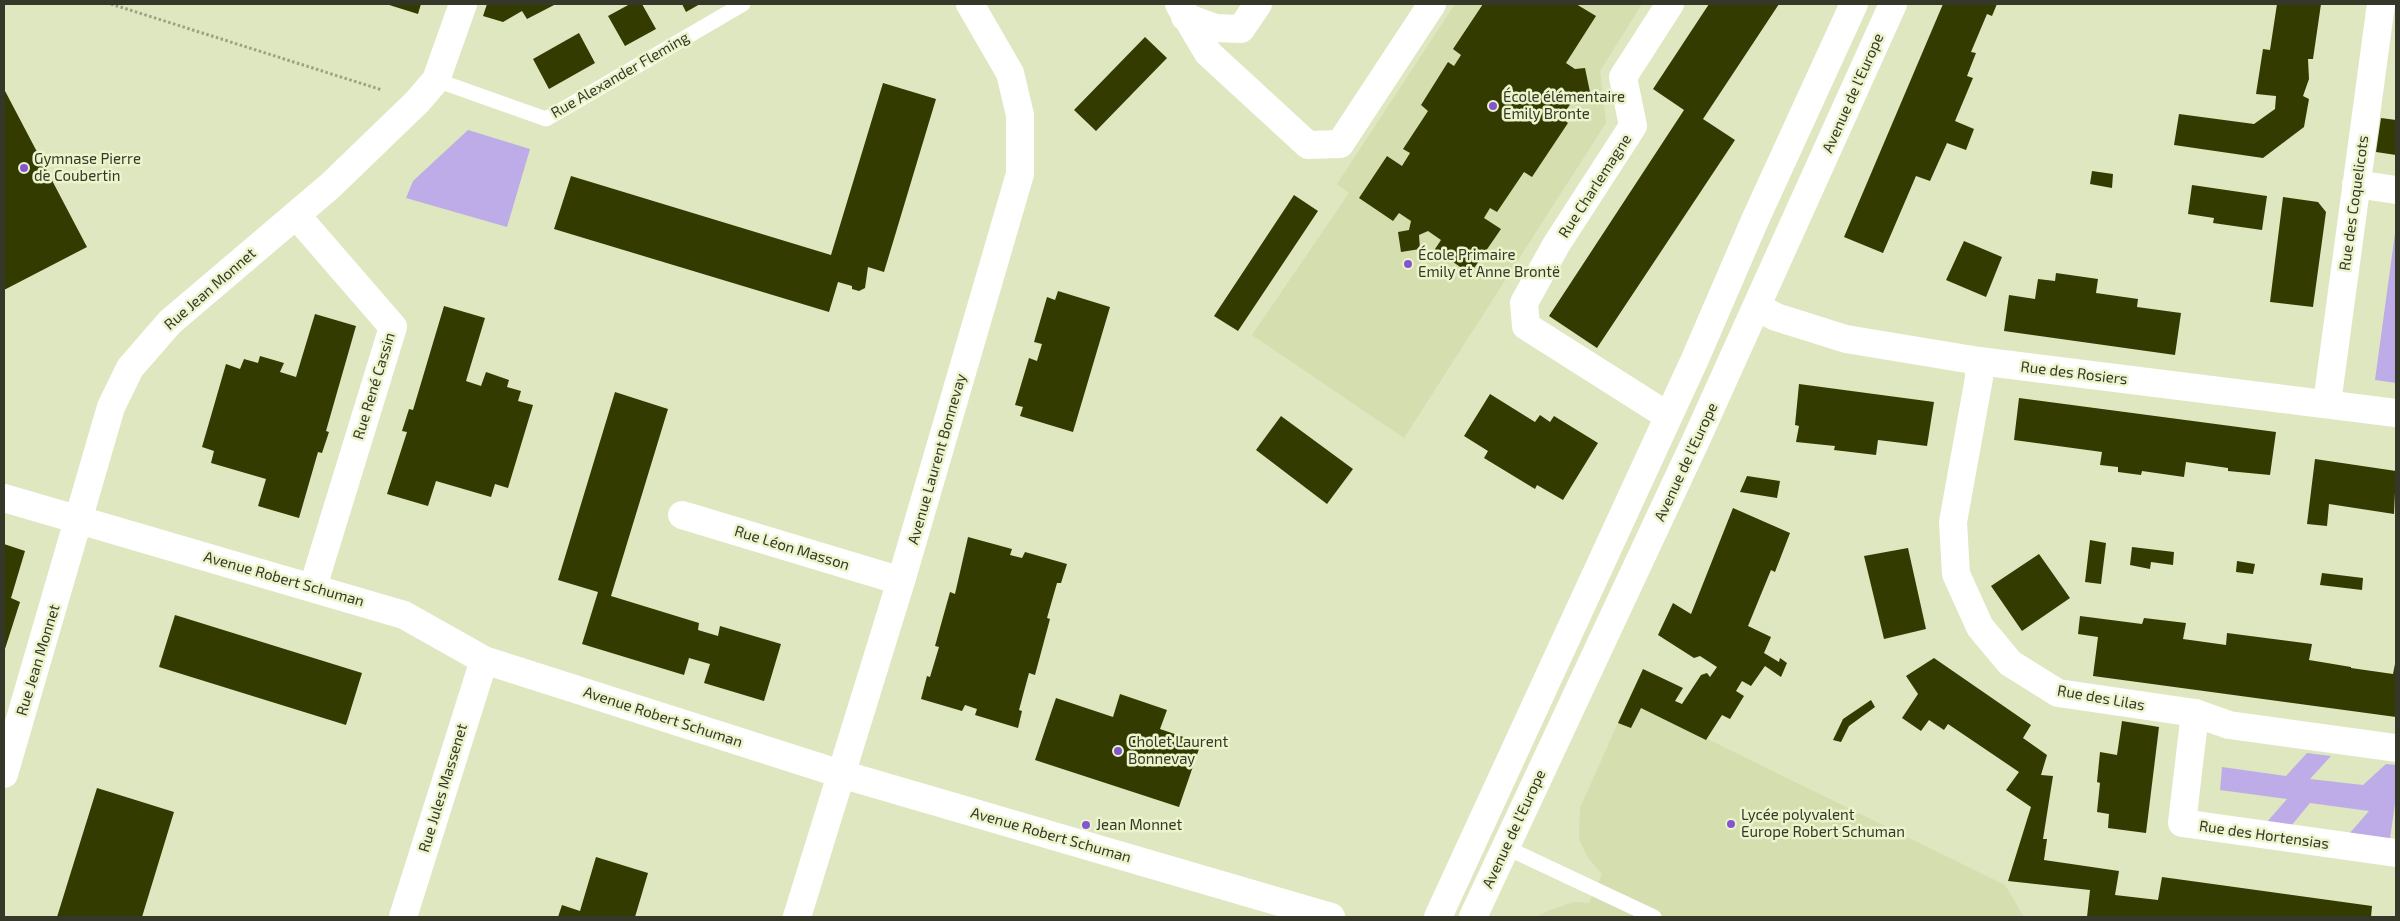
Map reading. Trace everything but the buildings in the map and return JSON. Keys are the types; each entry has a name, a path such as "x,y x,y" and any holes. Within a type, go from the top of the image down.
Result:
{"street":[{"name":"Rue Jean Monnet","path":"4,774 111,407 130,368 170,322 330,186 416,102 436,80 463,4"},
{"name":"Avenue Laurent Bonnevay","path":"797,917 901,581 1020,174 1020,115 1010,73 970,4"},
{"path":"1182,10 1215,28 1241,29 1258,4"},
{"path":"1182,10 1208,53 1308,146 1340,144 1432,4"},
{"name":"Rue Charlemagne","path":"1668,416 1526,326 1524,302 1556,245 1633,126 1623,77 1670,4"},
{"path":"1438,917 1668,416 1854,4"},
{"name":"Avenue de l’Europe","path":"1473,917 1757,307 1893,4"},
{"name":"Rue des Coquelicots","path":"2327,403 2381,4"},
{"path":"2356,184 2396,190"},
{"name":"Rue René Cassin","path":"296,215 393,326 313,587"},
{"name":"Rue des Rosiers","path":"1757,307 1776,317 1846,338 1979,362 2327,403 2396,413"},
{"name":"Rue des Lilas","path":"1979,362 1979,378 1953,522 1956,574 1980,627 2010,663 2058,693 2196,713 2229,725 2396,748"},
{"name":"Avenue Robert Schuman","path":"4,498 404,615 484,660 841,774 1331,917"},
{"name":"Rue Léon Masson","path":"682,516 901,581"},
{"name":"Rue Jules Massenet","path":"403,917 484,660"},
{"name":"Rue des Hortensias","path":"2196,713 2182,823 2396,853"}],"lane":[{"name":"Rue Alexander Fleming","path":"436,80 546,119 743,4"},
{"path":"1505,847 1654,917"}],"path":[{"path":"111,4 416,102"}],"shaded area":[{"name":"École Primaire Emily et Anne Brontë","path":"1455,4 1642,4 1600,71 1606,123 1404,438 1252,335 1349,193 1337,184"},
{"path":"468,130 530,149 507,227 406,198 413,181"},
{"path":"2396,226 2396,383 2375,380"},
{"name":"Lycée polyvalent Europe Robert Schuman","path":"1628,700 2005,885 2024,917 1536,917 1574,902 1589,903 1602,874 1589,859 1579,840 1580,808"},
{"path":"2307,753 2331,756 2310,779 2363,785 2386,764 2396,765 2396,796 2390,839 2349,834 2369,811 2310,803 2291,826 2266,823 2287,799 2220,790 2222,767 2286,776"}],"place":[{"name":"École élémentaire Emily Bronte","path":"1493,106"},
{"name":"Gymnase Pierre de Coubertin","path":"24,168"},
{"name":"École Primaire Emily et Anne Brontë","path":"1408,264"},
{"name":"Cholet Laurent Bonnevay","path":"1118,751"},
{"name":"Lycée polyvalent Europe Robert Schuman","path":"1731,824"},
{"name":"Jean Monnet","path":"1086,825"}]}
